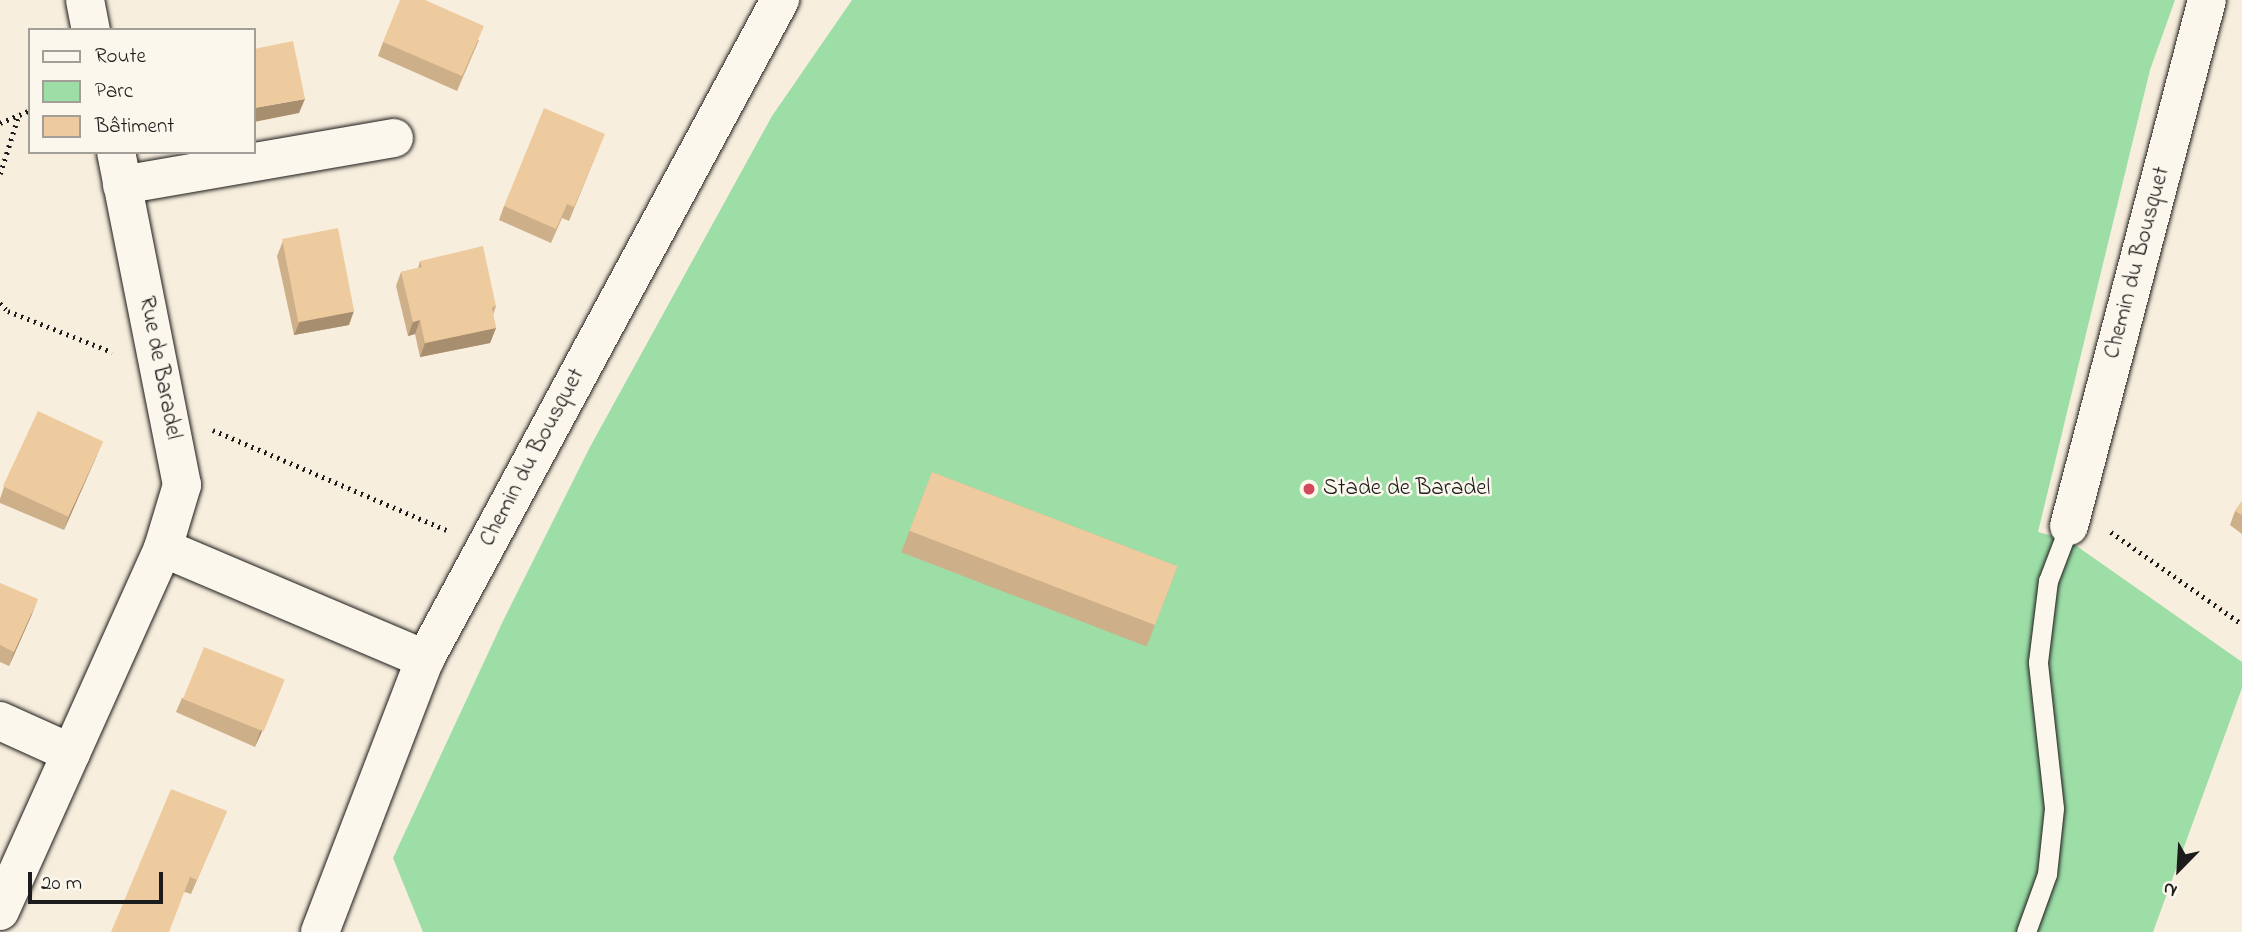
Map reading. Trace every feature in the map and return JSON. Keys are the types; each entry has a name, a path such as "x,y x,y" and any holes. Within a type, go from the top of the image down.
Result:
{"street":[{"path":"85,0 91,28"},
{"name":"Chemin du Bousquet","path":"320,932 425,659 780,0"},
{"name":"Chemin du Bousquet","path":"2071,516 2207,0"},
{"name":"Rue de Baradel","path":"256,154 394,138"},
{"name":"Rue de Baradel","path":"0,911 163,548 182,485 119,169 252,154"},
{"path":"163,548 425,659"},
{"path":"0,721 71,753"}],"lane":[{"path":"2026,932 2047,874 2054,808 2038,662 2048,581 2071,516"}],"path":[{"path":"0,123 28,111"},
{"path":"0,174 19,114"},
{"path":"0,303 8,311 159,369"},
{"path":"167,410 486,547"},
{"path":"2071,516 2242,624"}],"green space":[{"name":"Stade de Baradel","path":"852,0 2175,0 2150,70 2038,532 2068,540 2242,662 2242,688 2153,932 423,932 393,858 503,621 590,447 772,116"}],"building":[{"path":"400,0 425,0 484,26 462,76 383,42"},
{"path":"293,41 305,99 256,108 256,49"},
{"path":"544,108 605,134 574,207 567,204 556,229 504,206"},
{"path":"338,228 354,311 298,322 282,239"},
{"path":"483,246 496,306 492,307 496,328 425,343 420,320 413,322 401,272 422,267 420,261"},
{"path":"38,411 103,441 68,517 3,486"},
{"path":"932,472 1178,566 1155,625 909,531"},
{"path":"2242,501 2242,515 2235,511"},
{"path":"0,583 38,599 14,652 0,645"},
{"path":"204,647 285,680 264,732 183,699"},
{"path":"171,789 227,811 197,880 190,877 169,932 111,932"}],"place":[{"name":"Stade de Baradel","path":"1309,489"}]}
